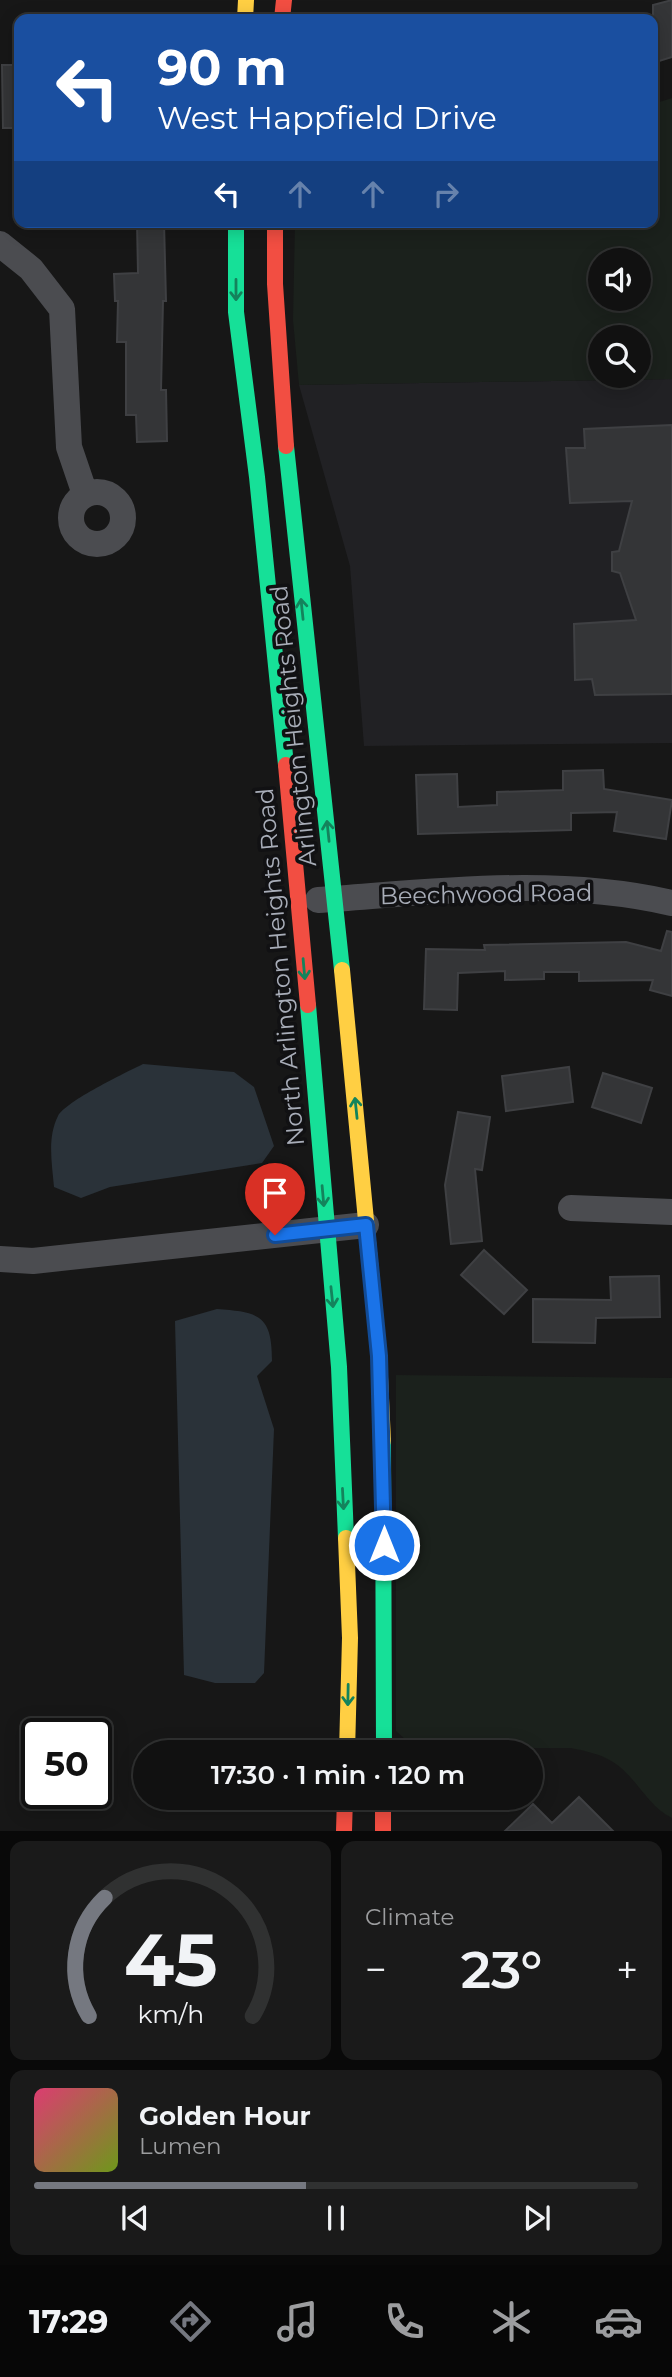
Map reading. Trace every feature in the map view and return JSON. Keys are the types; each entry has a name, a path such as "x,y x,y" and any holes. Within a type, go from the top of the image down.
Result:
{"main road":[{"name":"North Arlington Heights Road","path":"236,228 236,312 257,477 299,901 339,1367 350,1638 346,1740"},
{"name":"Arlington Heights Road","path":"275,228 275,284 283,419 335,898 366,1225"},
{"path":"366,1225 379,1356 383,1443 384,1740"},
{"path":"344,1831 345,1810"},
{"path":"383,1810 383,1831"}],"street":[{"path":"0,244 32,269 62,309 69,447 85,494"},
{"name":"Beechwood Road","path":"299,901 502,889 577,888 672,903"},
{"path":"571,1208 672,1212"},
{"path":"0,1259 33,1261 366,1225"}],"shaded area":[{"path":"672,98 672,379 651,379 651,325 588,325 588,380 299,385 293,320 295,228 658,228 658,102"},
{"path":"651,379 672,379 672,743 364,746 350,566 299,385 588,380 588,388 651,388"},
{"path":"143,1064 234,1072 254,1087 274,1146 262,1163 110,1187 81,1198 54,1187 51,1142 58,1116 84,1095"},
{"path":"217,1309 244,1312 261,1319 269,1334 271,1346 272,1361 257,1376 274,1429 264,1673 255,1683 215,1683 184,1675 175,1321"},
{"path":"396,1375 672,1378 672,1818 655,1806 621,1768 593,1753 571,1748 543,1748 543,1740 406,1740 396,1731"}],"building":[{"path":"672,0 672,57 658,61 658,14 653,14 653,5"},
{"path":"2,65 14,65 14,128 3,128"},
{"path":"137,228 164,228 166,301 163,301 161,390 166,390 167,441 137,442 136,415 126,415 126,342 117,342 118,301 115,301 114,274 138,273"},
{"path":"672,425 672,694 595,695 592,679 575,680 574,624 636,620 620,573 612,571 612,552 619,551 632,501 570,503 566,448 585,448 584,429"},
{"path":"603,770 604,789 672,800 666,839 614,831 617,812 571,813 571,830 418,834 416,775 457,774 458,807 497,805 497,792 563,790 563,771"},
{"path":"667,931 672,932 672,996 650,990 653,980 579,981 579,972 544,972 544,979 505,980 505,971 458,973 457,1010 424,1009 426,949 485,950 484,945 626,942 661,951"},
{"path":"569,1067 573,1102 506,1111 502,1076"},
{"path":"603,1073 652,1088 641,1123 592,1107"},
{"path":"458,1112 490,1117 482,1170 475,1169 482,1241 451,1244 445,1185"},
{"path":"484,1250 527,1290 504,1314 461,1275"},
{"path":"659,1276 660,1317 596,1318 595,1343 533,1342 533,1299 611,1300 610,1277"},
{"path":"579,1797 613,1831 505,1831 527,1810 539,1810 552,1823"}],"traffic: fast":[{"path":"236,228 236,312 257,477 286,765"},
{"path":"286,446 342,970"},
{"path":"308,1005 339,1367 346,1538"},
{"path":"383,1441 384,1740"}],"traffic: slow":[{"path":"245,14 246,0"},
{"path":"342,970 379,1356 383,1441"},
{"path":"346,1538 350,1638 347,1740"}],"traffic: jam":[{"path":"283,14 284,0"},
{"path":"275,228 275,284 286,446"},
{"path":"286,765 308,1005"},
{"path":"344,1831 345,1810"},
{"path":"383,1810 383,1831"}],"route":[{"path":"275,1235 366,1225 379,1356 384,1545"}]}
